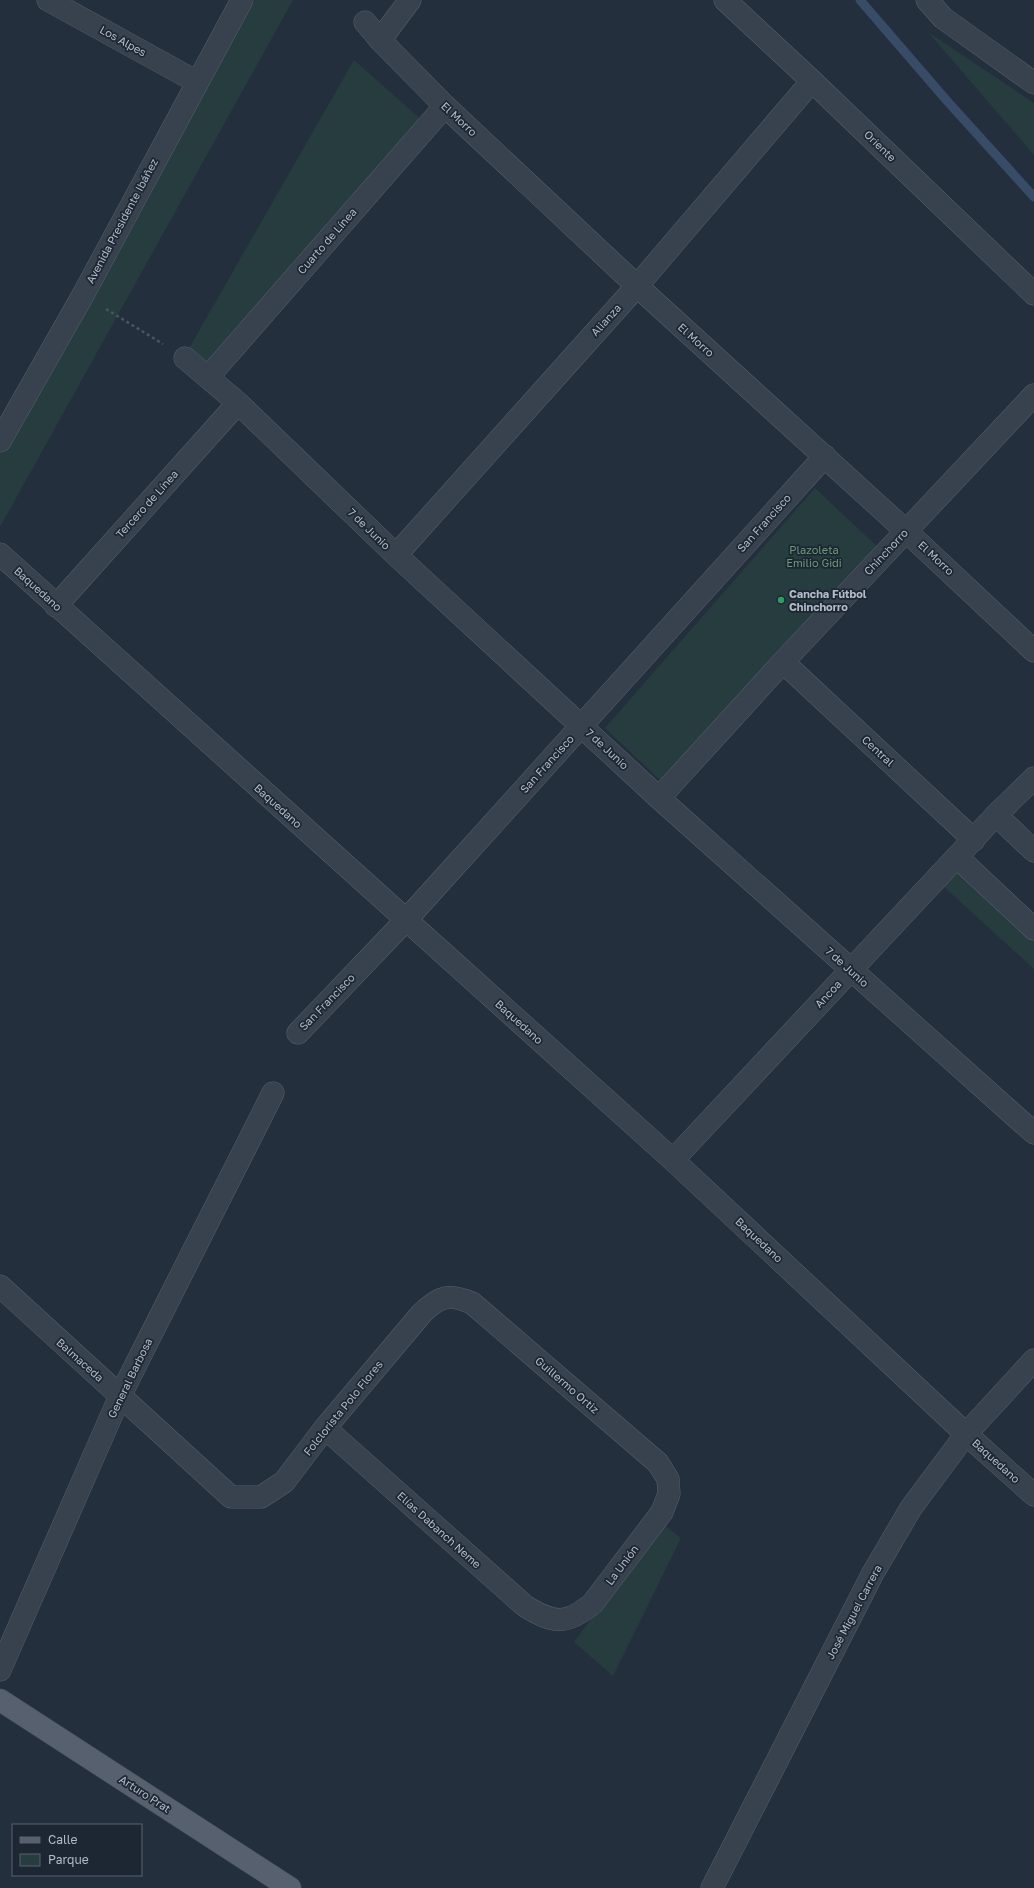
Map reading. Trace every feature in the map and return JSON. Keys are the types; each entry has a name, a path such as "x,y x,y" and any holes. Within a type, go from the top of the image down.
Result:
{"main road":[{"name":"Arturo Prat","path":"0,1700 290,1888"}],"street":[{"name":"Los Alpes","path":"48,0 198,82"},
{"name":"Avenida Presidente Ibáñez","path":"0,441 83,295 242,0"},
{"path":"380,40 410,0"},
{"name":"Oriente","path":"724,0 812,81 1034,294"},
{"path":"927,0 943,18 1034,83"},
{"name":"El Morro","path":"365,22 380,40 445,106 637,286 825,456 1034,651"},
{"name":"Alianza","path":"396,554 637,286 812,81"},
{"name":"Cuarto de Línea","path":"209,376 445,106"},
{"name":"7 de Junio","path":"185,358 209,376 238,402 396,554 659,798 1034,1133"},
{"name":"Chinchorro","path":"659,798 783,662 1034,394"},
{"name":"Tercero de Línea","path":"56,606 238,402"},
{"name":"San Francisco","path":"298,1033 406,920 825,456"},
{"name":"Baquedano","path":"0,554 673,1160 966,1434 1034,1495"},
{"name":"Central","path":"783,662 974,840"},
{"name":"Ancoa","path":"673,1160 958,858 996,815 1034,778"},
{"path":"996,815 1034,851"},
{"path":"958,858 1034,929"},
{"name":"General Barbosa","path":"0,1670 120,1396 273,1093"},
{"name":"Balmaceda","path":"0,1286 231,1497"},
{"name":"Folclorista Polo Flores","path":"231,1497 261,1497 284,1482 325,1428 422,1313 433,1302 446,1297"},
{"name":"Guillermo Ortiz","path":"446,1297 459,1298 472,1303 658,1463 668,1479 669,1494"},
{"name":"José Miguel Carrera","path":"712,1888 873,1573 911,1508 966,1434 1034,1360"},
{"name":"Elías Dabanch Neme","path":"325,1428 525,1606 541,1616 560,1621"},
{"name":"La Unión","path":"560,1621 580,1615 593,1603 662,1512 669,1494"}],"path":[{"path":"83,295 185,358"}],"green space":[{"path":"255,0 293,0 0,527 0,454"},
{"path":"928,32 1034,103 1034,155"},
{"path":"354,60 431,128 210,367 188,350"},
{"name":"Plazoleta Emilio Gidi","path":"815,488 881,550 664,784 605,728"},
{"path":"969,855 1034,914 1034,969 942,885"},
{"path":"662,1523 681,1538 613,1676 574,1642"}],"waterway":[{"path":"860,0 948,102 1034,197"}],"place":[{"name":"Cancha Fútbol Chinchorro","path":"781,600"}]}
